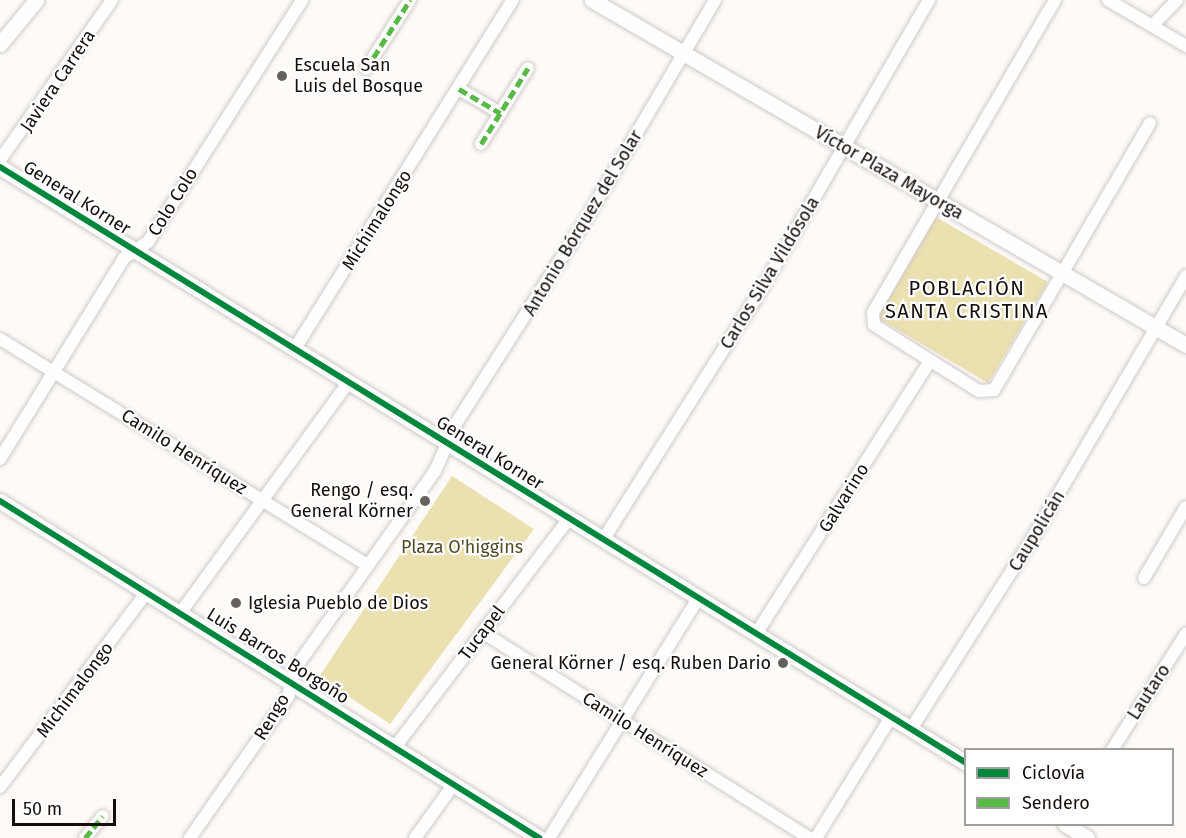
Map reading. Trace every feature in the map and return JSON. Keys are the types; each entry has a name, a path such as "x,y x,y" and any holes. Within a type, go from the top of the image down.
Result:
{"street":[{"path":"0,45 36,0"},
{"name":"Javiera Carrera","path":"0,160 112,0"},
{"name":"Colo Colo","path":"0,459 133,251 148,242 302,0"},
{"path":"366,69 410,0"},
{"name":"Michimalongo","path":"294,350 513,0"},
{"name":"Víctor Plaza Mayorga","path":"592,0 1186,345"},
{"name":"Antonio Bórquez del Solar","path":"448,444 715,0"},
{"name":"Carlos Silva Vildósola","path":"603,540 717,364 929,0"},
{"path":"1055,0 938,201 872,322 930,361 989,392 1063,274 1150,123"},
{"path":"1108,0 1186,46"},
{"path":"1152,26 1177,0"},
{"path":"481,144 528,68"},
{"path":"459,89 500,113"},
{"name":"General Korner","path":"0,167 964,762"},
{"name":"Caupolicán","path":"911,729 1032,539 1186,276"},
{"name":"Camilo Henríquez","path":"0,339 368,565"},
{"name":"Galvarino","path":"756,634 930,361"},
{"path":"181,612 348,383"},
{"name":"Rengo","path":"190,838 288,697 291,680 368,565 435,471 448,444"},
{"name":"Luis Barros Borgoño","path":"0,501 291,680 539,838"},
{"path":"1144,578 1186,507"},
{"name":"Tucapel","path":"395,747 569,519"},
{"name":"Michimalongo","path":"0,787 147,592"},
{"path":"549,838 698,599"},
{"name":"Camilo Henríquez","path":"482,632 808,838"},
{"name":"Lautaro","path":"1113,748 1186,634"},
{"path":"816,838 891,717"},
{"path":"415,838 454,784"},
{"path":"85,838 104,816"},
{"path":"1067,826 1087,838"}],"green space":[{"path":"936,217 1048,282 988,383 876,317"},
{"name":"Plaza O'higgins","path":"452,476 534,529 390,724 319,677"}],"marked path":[{"path":"366,69 410,0"},
{"path":"481,144 528,68"},
{"path":"459,89 500,113"},
{"path":"85,838 103,816"}],"cycle path":[{"path":"0,167 964,762"},
{"path":"0,501 539,838"}],"place":[{"name":"Escuela San Luis del Bosque","path":"282,76"},
{"name":"Rengo / esq. General Körner","path":"425,501"},
{"name":"Iglesia Pueblo de Dios","path":"236,603"},
{"name":"General Körner / esq. Ruben Dario","path":"783,663"}],"district":[{"name":"POBLACIÓN SANTA CRISTINA","path":"967,300"}]}
